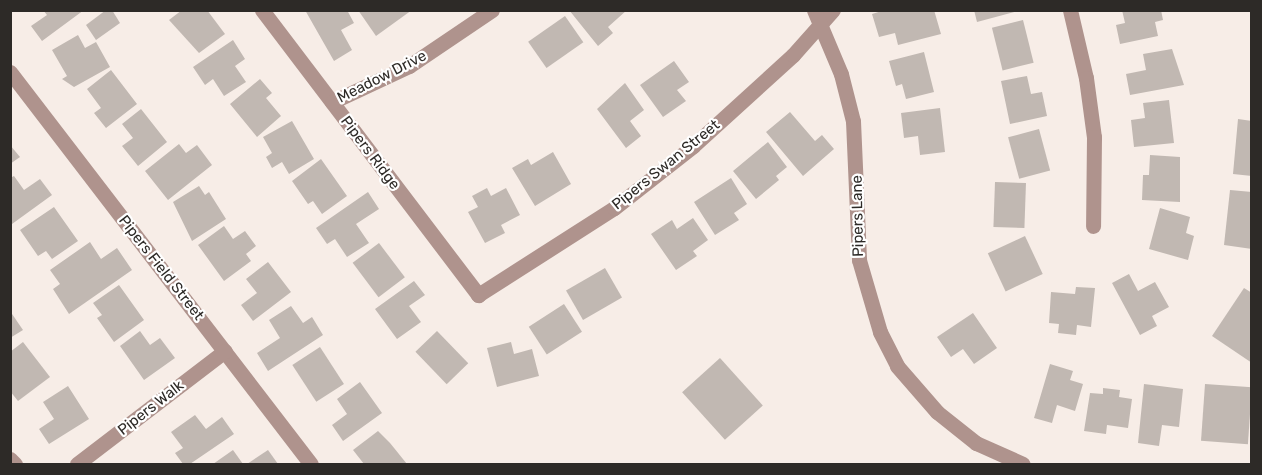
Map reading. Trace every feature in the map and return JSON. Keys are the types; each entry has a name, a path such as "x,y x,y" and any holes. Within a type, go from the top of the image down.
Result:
{"street":[{"name":"Pipers Ridge","path":"262,10 478,295"},
{"name":"Meadow Drive","path":"332,102 409,66 492,10"},
{"name":"Pipers Swan Street","path":"478,295 614,208 693,146 793,55 817,17 833,10"},
{"path":"1070,10 1086,78 1094,137 1093,226"},
{"name":"Pipers Lane","path":"817,17 842,74 853,121 859,260 880,333 897,366 937,412 976,443 1020,464"},
{"name":"Pipers Field Street","path":"10,72 311,465"},
{"name":"Pipers Walk","path":"77,465 225,351"},
{"path":"10,459 15,465"}],"building":[{"path":"43,10 84,10 42,41 31,26 47,15"},
{"path":"106,10 112,10 120,23 96,40 86,25"},
{"path":"182,10 207,10 225,34 199,53 169,20"},
{"path":"305,10 347,10 354,23 341,30 352,50 334,61"},
{"path":"358,10 412,10 376,36"},
{"path":"569,10 627,10 608,27 613,33 598,46"},
{"path":"885,10 934,10 941,34 898,45 895,33 879,37 872,14"},
{"path":"974,10 1018,10 1018,11 977,22"},
{"path":"1122,10 1161,10 1163,20 1155,22 1158,36 1120,44 1116,25 1125,23"},
{"path":"565,16 583,42 546,68 528,42"},
{"path":"1023,20 1034,63 1003,70 992,28"},
{"path":"78,35 85,48 96,42 110,67 74,87 62,79 67,76 52,50"},
{"path":"233,40 245,59 235,66 246,82 224,96 213,79 205,85 193,67"},
{"path":"1172,49 1184,85 1130,95 1126,74 1146,70 1143,54"},
{"path":"924,52 934,92 906,99 902,84 896,86 889,61"},
{"path":"674,61 689,82 677,90 686,101 663,117 640,85"},
{"path":"111,70 137,104 106,128 94,113 101,108 87,89"},
{"path":"1027,76 1031,94 1042,92 1047,116 1010,124 1001,81"},
{"path":"260,79 272,93 266,98 281,116 257,137 230,104"},
{"path":"625,83 644,110 630,121 641,136 626,148 597,109"},
{"path":"1169,100 1174,143 1134,147 1131,120 1145,118 1143,103"},
{"path":"940,108 945,152 920,155 918,136 904,138 901,113"},
{"path":"141,109 167,142 138,166 122,146 133,138 122,124"},
{"path":"790,112 815,141 822,135 834,149 803,176 766,132"},
{"path":"1238,119 1252,121 1252,176 1233,174"},
{"path":"292,121 314,159 289,174 282,162 272,168 266,157 272,153 263,137"},
{"path":"1039,129 1050,171 1019,179 1008,137"},
{"path":"768,142 787,167 776,176 779,180 756,199 733,171"},
{"path":"179,144 186,153 197,145 212,165 168,200 145,171"},
{"path":"10,145 20,157 10,164"},
{"path":"553,152 571,184 535,206 512,168 528,159 531,165"},
{"path":"1150,155 1180,157 1180,202 1142,200 1143,175 1149,175"},
{"path":"321,159 347,196 322,214 313,201 308,204 292,181"},
{"path":"14,176 24,190 40,179 52,195 12,224 10,178"},
{"path":"731,178 747,204 734,213 739,220 715,235 694,202"},
{"path":"995,182 1026,183 1024,228 993,227"},
{"path":"199,186 205,195 209,192 226,219 192,241 173,202"},
{"path":"487,188 491,196 506,188 520,215 501,225 505,233 485,243 468,212 478,207 472,196"},
{"path":"1230,190 1252,192 1252,249 1224,245"},
{"path":"368,192 379,209 356,224 369,243 347,257 335,239 327,244 316,228"},
{"path":"54,207 78,241 52,259 46,251 38,256 20,230"},
{"path":"1160,208 1190,217 1186,233 1194,236 1188,260 1149,249"},
{"path":"693,218 708,240 693,251 697,256 676,270 651,234 672,220 677,229"},
{"path":"224,226 233,239 245,231 256,246 246,254 251,261 224,281 198,245"},
{"path":"1025,236 1043,274 1006,291 988,253"},
{"path":"90,242 101,259 117,248 132,270 69,314 53,289 60,284 50,270"},
{"path":"379,243 405,277 379,297 353,263"},
{"path":"268,262 291,292 253,321 241,305 257,293 246,279"},
{"path":"605,268 622,297 583,320 566,290"},
{"path":"1129,274 1138,291 1155,282 1169,307 1152,316 1157,326 1140,335 1112,283"},
{"path":"414,281 425,295 409,306 421,322 397,339 375,309"},
{"path":"119,285 144,320 114,342 97,318 102,315 93,303"},
{"path":"1076,287 1095,288 1091,327 1077,325 1076,335 1058,333 1059,324 1049,323 1051,292 1075,294"},
{"path":"1244,288 1252,293 1252,363 1212,336"},
{"path":"564,304 582,332 547,355 529,327"},
{"path":"291,306 303,323 312,317 323,335 268,371 257,353 280,338 269,320"},
{"path":"10,311 23,330 10,338"},
{"path":"973,313 997,348 974,364 963,349 951,357 937,337"},
{"path":"140,331 150,345 160,338 175,358 144,380 120,346"},
{"path":"437,331 468,363 447,384 415,352"},
{"path":"23,342 50,377 18,401 10,391 10,352"},
{"path":"511,342 514,354 532,349 539,376 497,387 487,348"},
{"path":"320,347 344,384 316,402 292,365"},
{"path":"720,358 763,406 725,440 682,392"},
{"path":"1050,364 1073,371 1070,380 1083,384 1075,411 1057,405 1052,423 1034,418"},
{"path":"360,382 382,413 343,441 332,425 347,414 337,399"},
{"path":"1144,384 1183,389 1179,427 1162,425 1159,446 1138,443"},
{"path":"1205,384 1252,387 1248,444 1201,441"},
{"path":"68,386 89,419 49,444 39,429 54,419 43,402"},
{"path":"1103,388 1120,390 1119,397 1132,399 1128,428 1107,425 1106,434 1084,431 1090,393 1103,394"},
{"path":"195,415 206,429 222,417 234,434 190,464 183,464 175,453 183,448 171,432"},
{"path":"378,431 407,464 364,464 353,450"},
{"path":"233,450 243,464 213,464"},
{"path":"268,450 278,464 247,464"}]}
